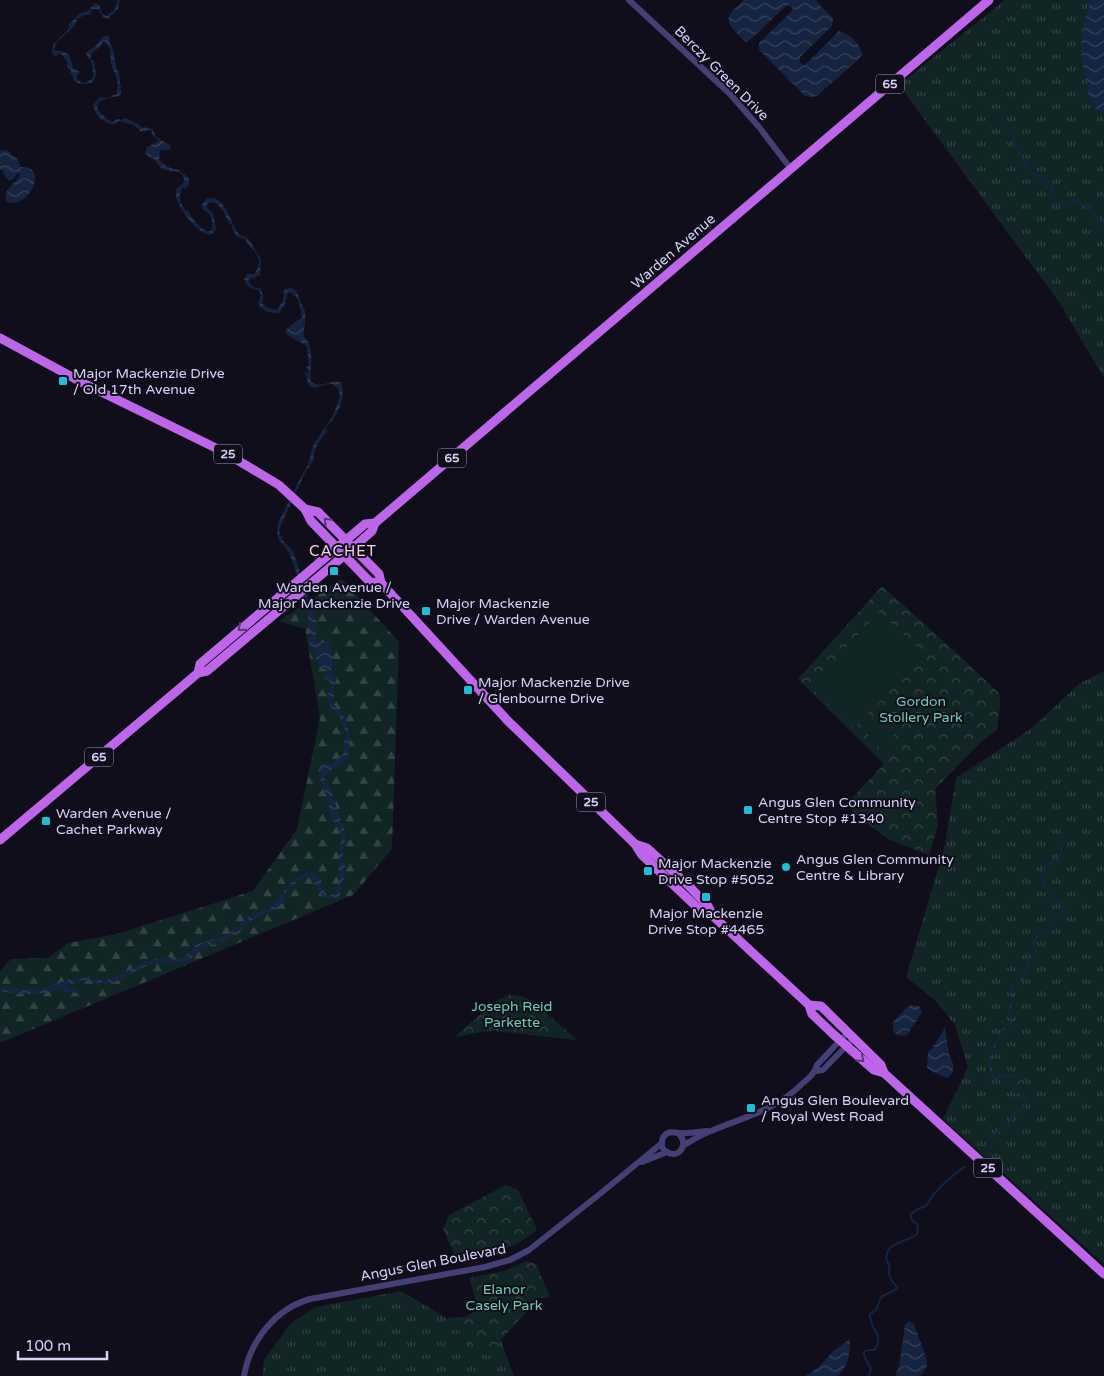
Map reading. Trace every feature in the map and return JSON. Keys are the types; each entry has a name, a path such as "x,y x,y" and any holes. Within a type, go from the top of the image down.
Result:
{"main road":[{"name":"Warden Avenue","path":"0,840 198,673 207,671 345,555 372,531 375,523 989,0"},
{"name":"25","path":"0,338 85,384 222,451 279,485 305,509 311,521 370,582 381,583"},
{"name":"25","path":"305,509 318,512 378,574 381,583 507,720 635,844 647,848 688,885 708,906 713,916 809,1005 812,1014 874,1070 884,1073 1104,1274"},
{"name":"Warden Avenue","path":"198,673 200,664 345,540 366,524 375,523"},
{"name":"25","path":"809,1005 821,1006 881,1064 884,1073"}],"street":[{"name":"Berczy Green Drive","path":"629,0 730,94 760,128 791,169"},
{"path":"710,1131 672,1132 662,1138 662,1146 667,1152 678,1153 684,1145 710,1131 744,1120 779,1103 800,1087 815,1071 817,1065 844,1044 851,1035"},
{"path":"678,1133 683,1138 684,1145"},
{"name":"Angus Glen Boulevard","path":"244,1376 248,1359 260,1336 278,1315 294,1304 314,1298 465,1270 510,1260 524,1254 601,1194 662,1142"},
{"name":"Angus Glen Boulevard","path":"636,1164 667,1152"}],"green space":[{"path":"1005,0 1104,0 1104,378 1059,302 899,85"},
{"path":"342,579 399,642 392,849 353,895 0,1043 0,971 11,959 48,958 68,943 117,934 253,891 297,829 320,718 305,629 279,621"},
{"name":"Gordon Stollery Park","path":"882,586 1000,694 997,730 982,741 935,789 938,825 929,855 888,839 860,818 846,804 884,764 798,679"},
{"path":"879,612 924,654 854,728 810,687"},
{"path":"1104,671 1104,1264 943,1119 968,1067 955,1025 936,1001 906,977 944,849 956,778 1032,728 1080,683"},
{"path":"874,718 885,718 894,729 892,744 887,750 880,753 878,745 868,739 869,731 875,726"},
{"name":"Joseph Reid Parkette","path":"509,995 531,1000 576,1040 495,1031 456,1037 494,1002"},
{"path":"506,1185 518,1190 537,1230 508,1248 457,1260 443,1229 449,1215"},
{"name":"Elanor Casely Park","path":"527,1261 536,1264 550,1297 539,1298 487,1355 470,1345 446,1318 466,1317 478,1308 469,1278 504,1271"},
{"path":"401,1291 446,1318 470,1345 487,1355 500,1338 514,1376 262,1376 264,1360 291,1323 316,1307"}],"water":[{"path":"117,0 120,0 118,9 108,19 104,18 98,9 92,9 90,15 84,15 77,19 73,27 57,41 54,49 68,55 73,68 80,72 77,80 84,83 92,79 94,75 92,63 86,54 95,47 103,36 109,36 117,71 119,71 121,93 119,96 101,101 97,107 99,111 112,122 125,118 142,128 153,129 156,137 171,146 168,150 160,150 159,159 167,167 179,170 189,178 189,185 185,189 183,187 180,196 186,211 188,210 201,227 211,231 212,218 203,210 202,205 206,199 213,198 222,204 239,234 249,239 261,260 260,275 248,280 252,286 260,288 263,295 262,303 271,309 277,310 283,301 284,290 292,288 298,294 305,310 304,337 308,341 311,352 311,382 318,385 337,381 341,382 343,395 339,407 325,431 328,430 318,443 313,461 305,473 279,531 283,541 293,551 317,623 316,640 327,642 332,652 332,674 337,679 334,705 344,716 349,732 350,741 347,757 343,763 324,777 331,791 346,835 343,851 345,866 339,897 336,899 326,898 318,892 312,880 303,877 288,890 278,908 250,921 237,935 224,941 215,942 215,945 200,949 188,962 171,961 150,965 108,985 82,980 64,987 74,988 79,992 77,993 59,990 37,994 16,994 0,991 0,988 42,988 84,977 104,981 151,960 164,957 183,958 196,945 226,936 250,916 270,908 292,882 304,873 318,875 322,882 324,895 330,896 337,890 339,875 339,852 342,836 339,826 336,825 329,814 329,804 319,773 322,765 325,763 331,764 343,754 346,732 339,716 330,706 327,694 330,692 331,687 329,680 322,676 328,673 327,669 323,669 319,665 310,644 308,617 298,578 290,555 280,541 277,530 278,523 308,464 313,446 334,414 340,397 338,389 333,384 315,388 307,383 307,377 303,371 308,374 306,367 309,366 307,346 285,332 291,325 302,318 297,298 288,292 284,306 279,313 267,312 258,304 261,295 259,291 248,286 244,279 247,274 255,274 259,258 245,239 238,237 234,233 224,212 216,203 207,204 207,208 213,213 216,229 211,234 200,231 178,203 176,191 184,182 182,175 163,169 145,153 147,147 159,141 153,136 151,130 139,131 133,125 119,121 114,125 103,121 98,116 93,105 100,97 107,98 116,94 118,85 111,64 110,49 105,42 103,41 102,45 92,53 90,59 94,61 96,75 93,82 87,84 80,84 73,79 73,76 70,74 71,69 68,68 67,62 62,55 53,55 54,43 69,29 69,24 79,14 88,11 95,3 99,5 102,13 106,16 115,9"},
{"path":"744,0 815,0 831,16 833,19 832,26 800,57 800,62 803,65 839,31 847,34 854,40 862,55 817,95 808,97 759,50 759,43 793,9 790,5 786,6 746,42 734,30 729,21 730,14"},
{"path":"1091,0 1104,0 1104,113 1094,106 1089,98 1082,61 1081,45 1083,30"},
{"path":"1,150 9,152 18,159 20,167 33,171 35,177 34,184 26,197 20,201 13,203 6,201 6,192 20,174 18,173 12,180 6,177 0,169"},
{"path":"1023,972 1025,973 1021,986 1021,977"},
{"path":"1013,985 1021,986 1019,988 1014,987 1012,989 1014,995 1013,1003 1010,1009 1013,1024 1006,1026 996,1044 991,1064 995,1076 1008,1075 1015,1076 1021,1080 1014,1091 1023,1097 1021,1099 1012,1091 1019,1080 1006,1076 993,1078 990,1067 992,1051 999,1036 1005,1026 1012,1022 1008,1009 1012,1002 1011,988"},
{"path":"911,1005 919,1006 922,1012 907,1035 900,1036 893,1031 893,1022"},
{"path":"945,1028 949,1054 954,1066 952,1074 947,1078 927,1068 928,1052"},
{"path":"908,1322 914,1324 927,1366 920,1376 895,1376 899,1366 905,1325"},
{"path":"850,1339 848,1359 845,1368 838,1376 805,1376 819,1367 833,1351"}],"waterway":[{"path":"1004,125 1013,134 1015,145 1027,167 1032,173 1048,181 1052,189 1052,195 1057,202 1066,204 1076,201 1094,210 1094,216 1104,228"},
{"path":"1023,975 1036,949 1033,943 1040,933 1047,930 1054,919 1064,911 1064,904 1057,902 1056,898 1049,893 1042,878 1045,866 1058,860 1063,846"},
{"path":"985,1148 990,1138 1004,1126 1011,1123 1015,1113 1025,1107 1025,1100 1021,1098"},
{"path":"868,1376 871,1369 865,1359 864,1352 874,1350 878,1341 870,1314 876,1310 881,1297 897,1288 889,1275 889,1264 886,1256 888,1251 896,1244 917,1234 918,1225 912,1220 910,1215 927,1205 939,1189 964,1167"}],"place":[{"name":"Major Mackenzie Drive / Old 17th Avenue","path":"63,381"},
{"name":"Warden Avenue / Major Mackenzie Drive","path":"334,571"},
{"name":"Major Mackenzie Drive / Warden Avenue","path":"426,611"},
{"name":"Major Mackenzie Drive / Glenbourne Drive","path":"468,690"},
{"name":"Angus Glen Community Centre Stop #1340","path":"748,810"},
{"name":"Warden Avenue / Cachet Parkway","path":"46,821"},
{"name":"Angus Glen Community Centre & Library","path":"786,867"},
{"name":"Major Mackenzie Drive Stop #5052","path":"648,871"},
{"name":"Major Mackenzie Drive Stop #4465","path":"706,897"},
{"name":"Angus Glen Boulevard / Royal West Road","path":"751,1108"}],"district":[{"name":"CACHET","path":"343,551"}]}
